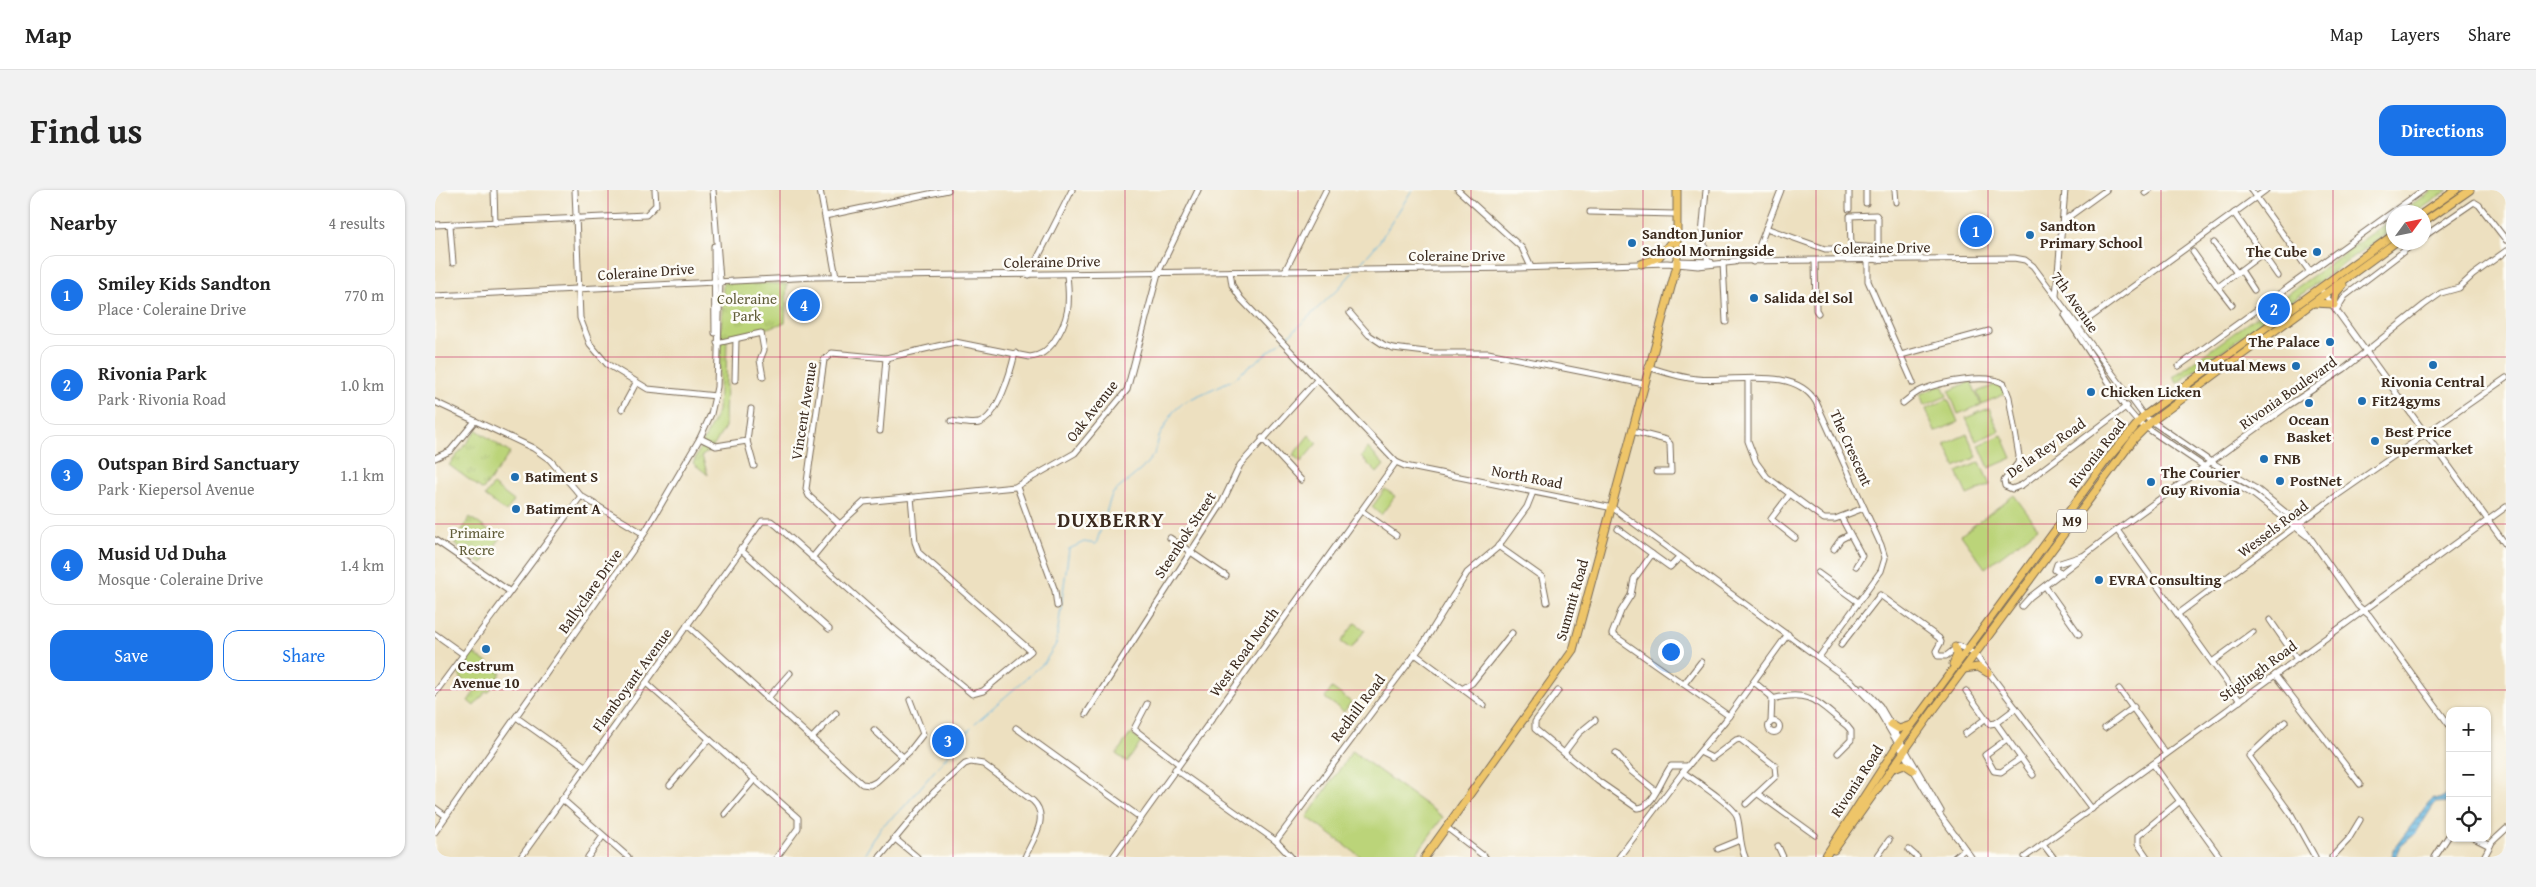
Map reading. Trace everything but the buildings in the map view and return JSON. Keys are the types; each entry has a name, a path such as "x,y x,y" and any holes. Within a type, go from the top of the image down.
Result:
{"main road":[{"path":"1675,263 1676,190"},
{"path":"1675,263 1676,190"},
{"path":"2431,207 2456,190"},
{"path":"2431,217 2470,190"},
{"path":"1641,264 1659,257 1675,237"},
{"name":"Rivonia Road","path":"1825,857 1899,742 2102,465 2141,419 2386,240"},
{"name":"Rivonia Road","path":"1829,857 2123,452 2148,425 2386,249"},
{"name":"Summit Road","path":"1425,857 1570,655 1613,508 1675,263"},
{"path":"2311,304 2335,306 2337,290 2365,265"},
{"path":"1938,690 1940,682 1955,660 1955,647"},
{"path":"1964,669 1978,667 1988,673"},
{"path":"1891,724 1899,728 1913,724"},
{"path":"1891,770 1904,764 1913,770"}],"street":[{"path":"494,190 495,223"},
{"path":"575,190 580,318 590,344 607,364 636,383 661,392 716,396"},
{"path":"435,225 647,215 655,208 655,190"},
{"name":"Ballyclare Drive","path":"713,190 713,280 717,343"},
{"path":"820,190 836,276"},
{"path":"825,216 948,190"},
{"path":"1029,275 1072,190"},
{"name":"Oak Avenue","path":"812,558 840,524 864,502 1017,487 1073,455 1124,394 1158,272 1199,190"},
{"path":"1285,271 1326,190"},
{"path":"1458,190 1522,248 1531,267"},
{"path":"1705,190 1702,235 1712,263"},
{"path":"1753,262 1781,190"},
{"path":"1849,190 1849,209"},
{"path":"1866,190 1866,203"},
{"path":"1895,190 1896,202"},
{"path":"2056,297 2065,190"},
{"path":"2063,221 2106,190"},
{"path":"2251,190 2310,272"},
{"path":"2076,328 2266,190"},
{"path":"2179,366 2423,190"},
{"path":"2431,232 2474,202 2479,204 2506,240"},
{"path":"1590,212 1675,214"},
{"path":"2234,213 2278,276"},
{"path":"1878,248 1851,246 1850,216 1876,215 1878,248 1878,260"},
{"name":"Ballyclare Drive","path":"435,832 644,534 700,438 716,396 720,280 714,221"},
{"path":"450,225 453,263"},
{"path":"1766,228 1825,249 1834,249"},
{"path":"2214,243 2254,290"},
{"path":"2335,306 2345,296 2404,250"},
{"path":"2193,252 2232,305"},
{"name":"Rivonia Boulevard","path":"2022,606 2117,530 2367,351 2424,305 2441,293 2459,288 2473,275 2506,252"},
{"path":"2219,287 2262,254"},
{"name":"Coleraine Drive","path":"435,296 713,280 836,276 1368,270 2014,258 2029,263"},
{"path":"1868,260 1868,281 1913,383"},
{"path":"1815,261 1815,310 1818,313"},
{"path":"1723,263 1726,322"},
{"name":"7th Avenue","path":"2029,263 2132,402 2141,419"},
{"name":"7th Avenue","path":"2029,263 2056,297 2125,407 2141,419"},
{"path":"1230,272 1232,285 1238,295 1396,462"},
{"path":"2046,284 2059,272"},
{"name":"Vincent Avenue","path":"840,524 809,496 805,489 822,363 832,353 886,358 955,342 1037,356 1049,348 1061,331 1068,313 1067,274"},
{"path":"2320,288 2335,306 2506,545"},
{"path":"1350,312 1369,334 1384,345 1393,348 1434,353 1488,353 1644,384"},
{"path":"1901,355 1989,331"},
{"path":"717,343 762,334 764,350 761,360 763,377"},
{"path":"735,380 736,339"},
{"path":"951,421 976,423 983,421 992,413 1007,379 1015,353"},
{"path":"880,431 886,358"},
{"name":"The Crescent","path":"1649,367 1696,379 1790,380 1807,389 1817,402 1885,558 1882,568 1819,657"},
{"name":"Wessels Road","path":"2178,614 2339,494 2427,435 2506,378"},
{"path":"1748,379 1748,441 1751,453 1763,473 1824,518 1831,520 1864,508"},
{"name":"Steenbok Street","path":"1086,714 1221,505 1239,465 1317,380"},
{"name":"De la Rey Road","path":"1903,403 1921,390 1956,381 1994,380 2004,384 2009,397 2019,458 2016,466 2004,481 2009,489 2022,485 2132,402"},
{"path":"622,408 636,383"},
{"path":"435,402 533,448 550,460 581,496 644,534"},
{"path":"751,409 747,441 754,466"},
{"path":"2141,419 2205,467 2256,493"},
{"path":"435,458 450,451 475,421"},
{"path":"2148,425 2211,462 2256,493 2298,526 2308,536 2363,610 2369,615 2446,721"},
{"path":"1632,431 1666,440 1670,444 1671,472 1656,472"},
{"path":"700,438 716,446 747,441"},
{"path":"1263,438 1301,480"},
{"name":"North Road","path":"1396,462 1613,508 1874,698 1891,724 1899,742"},
{"name":"West Road North","path":"1113,857 1396,462"},
{"path":"1017,487 1055,591 1057,606"},
{"name":"Redhill Road","path":"1276,841 1415,654 1467,573 1498,546 1527,507 1533,492"},
{"path":"1790,494 1771,520 1795,538"},
{"path":"435,693 581,496"},
{"path":"812,558 970,693 983,691 1031,651 919,553 915,542 911,497"},
{"name":"Stiglingh Road","path":"2025,857 2506,507"},
{"path":"1362,510 1396,535"},
{"path":"1841,517 1862,557 1856,566"},
{"name":"Flamboyant Avenue","path":"521,857 758,525 765,520 776,525 812,558"},
{"path":"1618,529 1670,567 1679,557"},
{"path":"2117,530 2240,701"},
{"path":"1834,549 1841,539 1849,535"},
{"path":"1170,538 1226,576"},
{"path":"435,540 509,591"},
{"path":"1498,546 1542,577 1547,602"},
{"path":"740,549 829,629"},
{"path":"1652,554 1635,578 1631,595 1622,609 1612,634 1729,716"},
{"name":"Rivonia Boulevard","path":"2062,574 2055,570 2057,564 2084,556"},
{"path":"1818,573 1858,602"},
{"path":"2045,586 2079,634"},
{"path":"1841,645 1880,595 1939,638 1941,642 1936,651 1938,656 1946,656 1955,647 1975,654 2092,808"},
{"path":"2270,620 2297,659"},
{"path":"687,625 862,784 876,782 903,757 923,734 910,700"},
{"path":"1462,689 1472,683 1512,632"},
{"path":"2212,662 2253,632"},
{"path":"435,634 463,654"},
{"path":"1619,857 1683,772 1729,716 1788,634"},
{"path":"1415,654 1484,705"},
{"path":"1684,684 1701,662"},
{"path":"767,699 790,673"},
{"path":"2275,674 2360,784"},
{"path":"1754,682 1773,699"},
{"name":"North Road","path":"1852,682 1873,703 1905,751 1957,838 1971,857"},
{"path":"646,683 800,822 798,828 777,857"},
{"path":"2119,689 2134,707 2166,754"},
{"path":"1558,691 1534,726 1537,732 1598,781 1639,808 1647,804 1671,766 1688,766"},
{"path":"1966,691 1990,724 1996,723 2016,708"},
{"path":"1773,699 1793,695 1805,696 1847,726 1851,731 1851,740 1838,753"},
{"path":"1771,722 1773,699"},
{"path":"1147,704 1134,729 1179,764"},
{"path":"2105,728 2134,707"},
{"path":"811,739 836,713"},
{"path":"516,717 585,766"},
{"path":"1965,734 1985,719"},
{"path":"1564,753 1579,733 1595,720"},
{"path":"2285,722 2249,756 2291,814 2315,857"},
{"path":"1996,723 2033,775"},
{"path":"1015,728 1141,818"},
{"path":"874,730 903,757"},
{"path":"670,785 709,739"},
{"path":"2007,739 1985,755 1994,771 1999,773 2021,758"},
{"path":"1700,752 1711,758 1736,740 1742,740 1771,762 1777,769 1775,776 1746,804"},
{"name":"North Road","path":"1905,751 1913,770 1951,832 1957,838"},
{"path":"1616,753 1631,771 1656,791"},
{"path":"880,857 934,792 958,769 971,762 979,762 1033,801 1039,808 1040,825 1025,857"},
{"path":"2153,764 2220,857"},
{"path":"1175,769 1276,841 1291,857"},
{"path":"1683,772 1736,814 1745,857"},
{"path":"725,814 754,780"},
{"path":"1758,794 1815,835"},
{"path":"562,799 628,857"},
{"path":"2147,857 2138,844 2138,836 2180,801"},
{"path":"435,808 446,816"},
{"path":"2332,857 2348,840 2360,820"},
{"path":"1446,827 1485,857"},
{"path":"2484,857 2489,846 2506,829"},
{"path":"588,857 603,836"},
{"path":"894,838 917,857"},
{"path":"1718,849 1740,840"},
{"path":"1877,857 1889,840"},
{"path":"2435,857 2446,840"},
{"path":"2482,842 2489,846"},
{"path":"2043,844 2053,857"},
{"path":"1777,846 1783,857"},
{"path":"1909,850 1917,857"},
{"path":"1955,857 1965,850"}],"green space":[{"path":"2432,190 2448,190 2427,205 2411,205"},
{"path":"2386,223 2386,234 2177,383 2173,377"},
{"name":"Coleraine Park","path":"723,282 787,284 785,323 727,339 725,427 712,449 702,456 708,475 693,463 718,411"},
{"path":"1971,381 1981,405 1958,414 1949,391"},
{"path":"2000,383 2005,394 1982,404 1977,392"},
{"path":"1942,385 1947,396 1924,406 1920,394"},
{"path":"1948,399 1958,422 1935,432 1926,409"},
{"path":"1989,408 1999,431 1976,441 1966,418"},
{"path":"477,430 510,453 483,490 449,465"},
{"path":"1967,434 1977,457 1955,467 1945,444"},
{"path":"1309,435 1317,443 1301,462 1293,455"},
{"path":"2002,435 2012,458 1989,468 1979,445"},
{"path":"1368,448 1384,465 1377,473 1361,457"},
{"path":"1980,462 1990,485 1967,495 1957,472"},
{"path":"493,485 514,501 506,512 485,496"},
{"path":"1385,489 1395,496 1381,515 1372,507"},
{"path":"2014,495 2038,528 1985,568 1961,535"},
{"name":"Primaire Recre","path":"470,517 500,539 482,564 454,544"},
{"path":"1355,623 1365,630 1351,649 1341,642"},
{"path":"472,652 501,673 489,692 486,692 474,706 468,701 475,691 462,679 457,671"},
{"path":"1332,688 1351,702 1344,712 1325,698"},
{"path":"1131,733 1142,741 1127,762 1116,754"},
{"path":"1352,751 1443,817 1414,857 1361,857 1307,817"}],"water":[{"path":"2446,795 2446,802 2435,803 2416,833 2401,846 2396,857 2392,857 2393,850 2429,802 2434,798 2439,799"}],"waterway":[{"path":"1356,269 1379,242 1412,190"},
{"path":"1283,341 1338,289 1353,272"},
{"path":"975,723 1044,663 1056,644 1069,549 1084,542 1096,544 1112,494 1142,469 1155,453 1159,437 1173,412 1184,402 1232,380 1280,343"},
{"path":"863,857 881,827 903,808 971,728"}],"place":[{"name":"Smiley Kids Sandton","path":"1976,231"},
{"name":"Sandton Primary School","path":"2030,235"},
{"name":"Sandton Junior School Morningside","path":"1632,243"},
{"name":"The Cube","path":"2317,252"},
{"name":"Salida del Sol","path":"1754,298"},
{"name":"Musid Ud Duha","path":"804,305"},
{"name":"Rivonia Park","path":"2274,309"},
{"name":"The Palace","path":"2330,342"},
{"name":"Rivonia Central","path":"2433,365"},
{"name":"Mutual Mews","path":"2296,366"},
{"name":"Chicken Licken","path":"2091,392"},
{"name":"Fit24gyms","path":"2362,401"},
{"name":"Ocean Basket","path":"2309,403"},
{"name":"Best Price Supermarket","path":"2375,441"},
{"name":"FNB","path":"2264,459"},
{"name":"Batiment S","path":"515,477"},
{"name":"PostNet","path":"2280,481"},
{"name":"The Courier Guy Rivonia","path":"2151,482"},
{"name":"Batiment A","path":"516,509"},
{"name":"EVRA Consulting","path":"2099,580"},
{"name":"Cestrum Avenue 10","path":"486,649"},
{"name":"Outspan Bird Sanctuary","path":"948,741"}],"district":[{"name":"DUXBERRY","path":"1111,520"}]}
